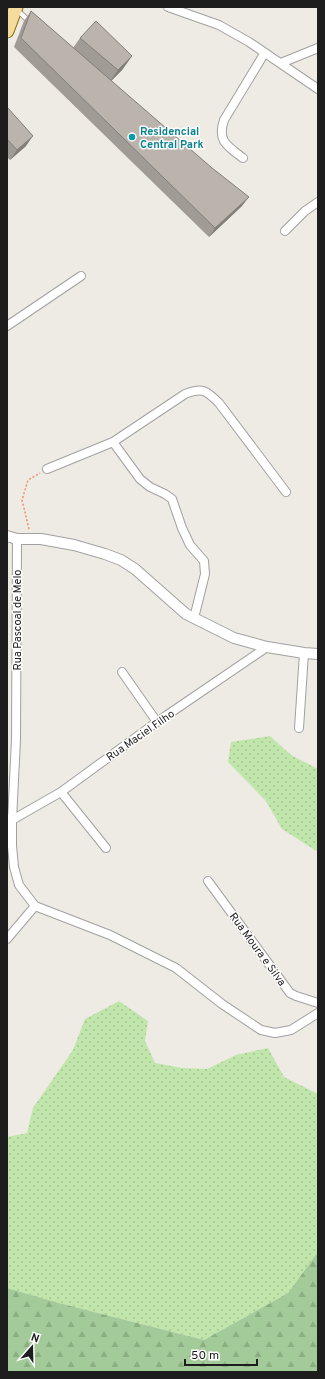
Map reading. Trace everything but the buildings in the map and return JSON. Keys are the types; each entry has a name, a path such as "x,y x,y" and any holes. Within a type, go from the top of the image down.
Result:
{"main road":[{"path":"7,31 16,8"}],"street":[{"path":"168,7 219,25 249,42 264,54 281,63 318,89"},
{"path":"281,63 318,48"},
{"path":"243,158 222,140 221,128 224,120 264,54"},
{"path":"285,231 305,211 318,202"},
{"path":"7,326 81,276"},
{"path":"47,469 113,442 185,394 195,390 202,390 210,394 219,403 286,492"},
{"path":"113,442 140,479 150,487 172,499 182,528 190,545 204,561 205,574 194,618"},
{"path":"12,538 41,539 74,545 121,560 140,574 186,614 234,638 266,647 318,654"},
{"name":"Rua Pascoal de Melo","path":"12,538 16,740 10,819 14,867 19,885 35,906"},
{"name":"Rua Maciel Filho","path":"10,819 61,792 157,722 266,647"},
{"path":"299,728 304,653"},
{"path":"122,672 157,722"},
{"path":"61,792 106,848"},
{"name":"Rua Moura e Silva","path":"208,881 290,993 318,1003"},
{"path":"7,939 35,906 110,935 176,968 222,1004 261,1030 275,1033 291,1030 318,1013"}],"lane":[{"path":"16,8 32,24"}],"path":[{"path":"41,539 29,531 22,500 28,480 47,469"}],"green space":[{"path":"270,736 291,755 318,769 318,852 282,829 266,801 228,762 231,742"},
{"path":"119,1001 148,1021 145,1041 155,1063 182,1068 207,1069 236,1055 268,1048 284,1077 318,1094 318,1252 288,1293 204,1340 59,1303 7,1288 7,1137 27,1133 33,1108 73,1050 85,1019"},
{"path":"318,1252 318,1372 7,1372 7,1288 59,1303 204,1340 288,1293"}],"place":[{"name":"Residencial Central Park","path":"132,137"}]}
